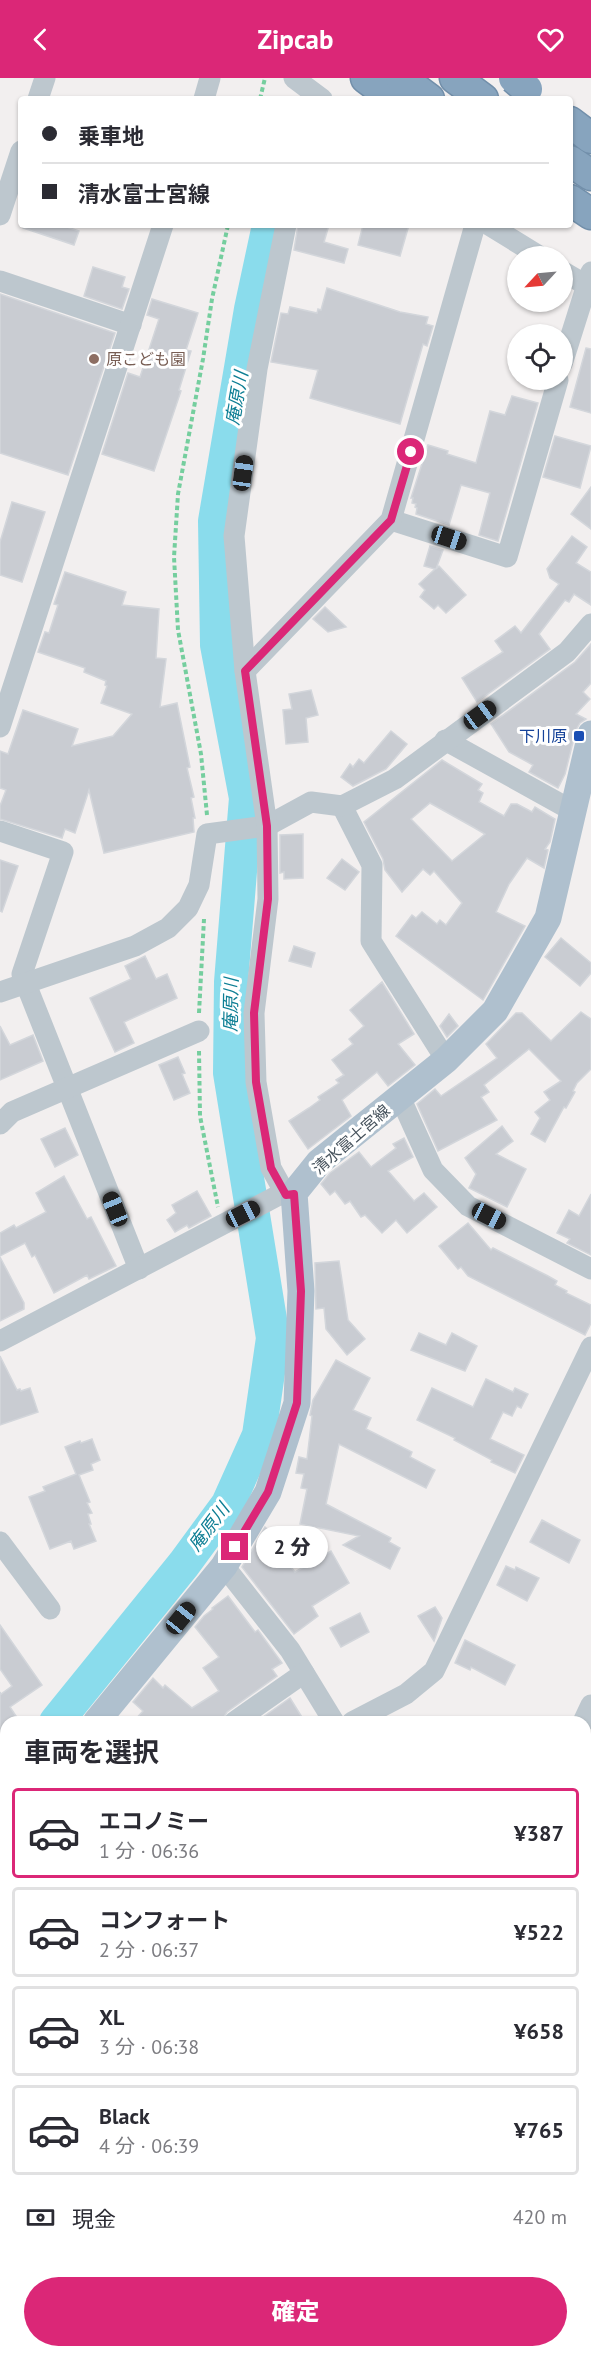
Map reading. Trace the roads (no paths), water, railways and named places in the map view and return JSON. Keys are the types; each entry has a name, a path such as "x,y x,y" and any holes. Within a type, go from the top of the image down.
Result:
{"highway":[{"path":"366,78 390,96"},
{"path":"401,78 425,96"},
{"path":"455,78 479,96"},
{"path":"573,124 591,138"},
{"path":"573,163 591,175"}],"main road":[{"name":"清水富士宮線","path":"286,1195 319,1162 446,1060 495,1011 548,918 591,734"},
{"path":"101,1716 224,1566 268,1492 297,1403 301,1291 286,1195"}],"street":[{"path":"39,96 45,78"},
{"path":"205,96 210,78"},
{"path":"294,78 321,94"},
{"path":"0,215 18,160"},
{"path":"0,727 162,228"},
{"path":"0,1341 226,1222 286,1195 271,1168 256,1082 254,1013 268,899 234,536 257,369 285,228"},
{"path":"245,671 391,520 474,228"},
{"path":"494,228 524,246"},
{"path":"573,275 589,282 573,331"},
{"path":"0,281 131,325"},
{"path":"391,520 507,557 555,390"},
{"path":"0,992 135,946 168,928 188,908 199,885 213,833 261,827 311,802 342,806 395,779 567,652 591,624"},
{"path":"446,740 573,812"},
{"path":"342,806 372,865 371,941 446,1060"},
{"path":"0,831 63,852 22,974 139,1269"},
{"path":"0,1125 12,1112 199,1031"},
{"path":"400,1097 433,1170 468,1206 591,1269"},
{"path":"364,1716 406,1694 434,1671 591,1347"},
{"path":"0,1542 50,1610"},
{"path":"224,1566 290,1650 330,1716"},
{"path":"243,1716 304,1673"}],"waterway":[{"name":"庵原川","path":"61,1716 184,1564 228,1504 259,1435 273,1338 230,1073 231,982 246,798 217,645 215,521 251,309 268,228"}],"place":[{"name":"原こども園","path":"94,359"},
{"name":"下川原","path":"579,736"}]}
